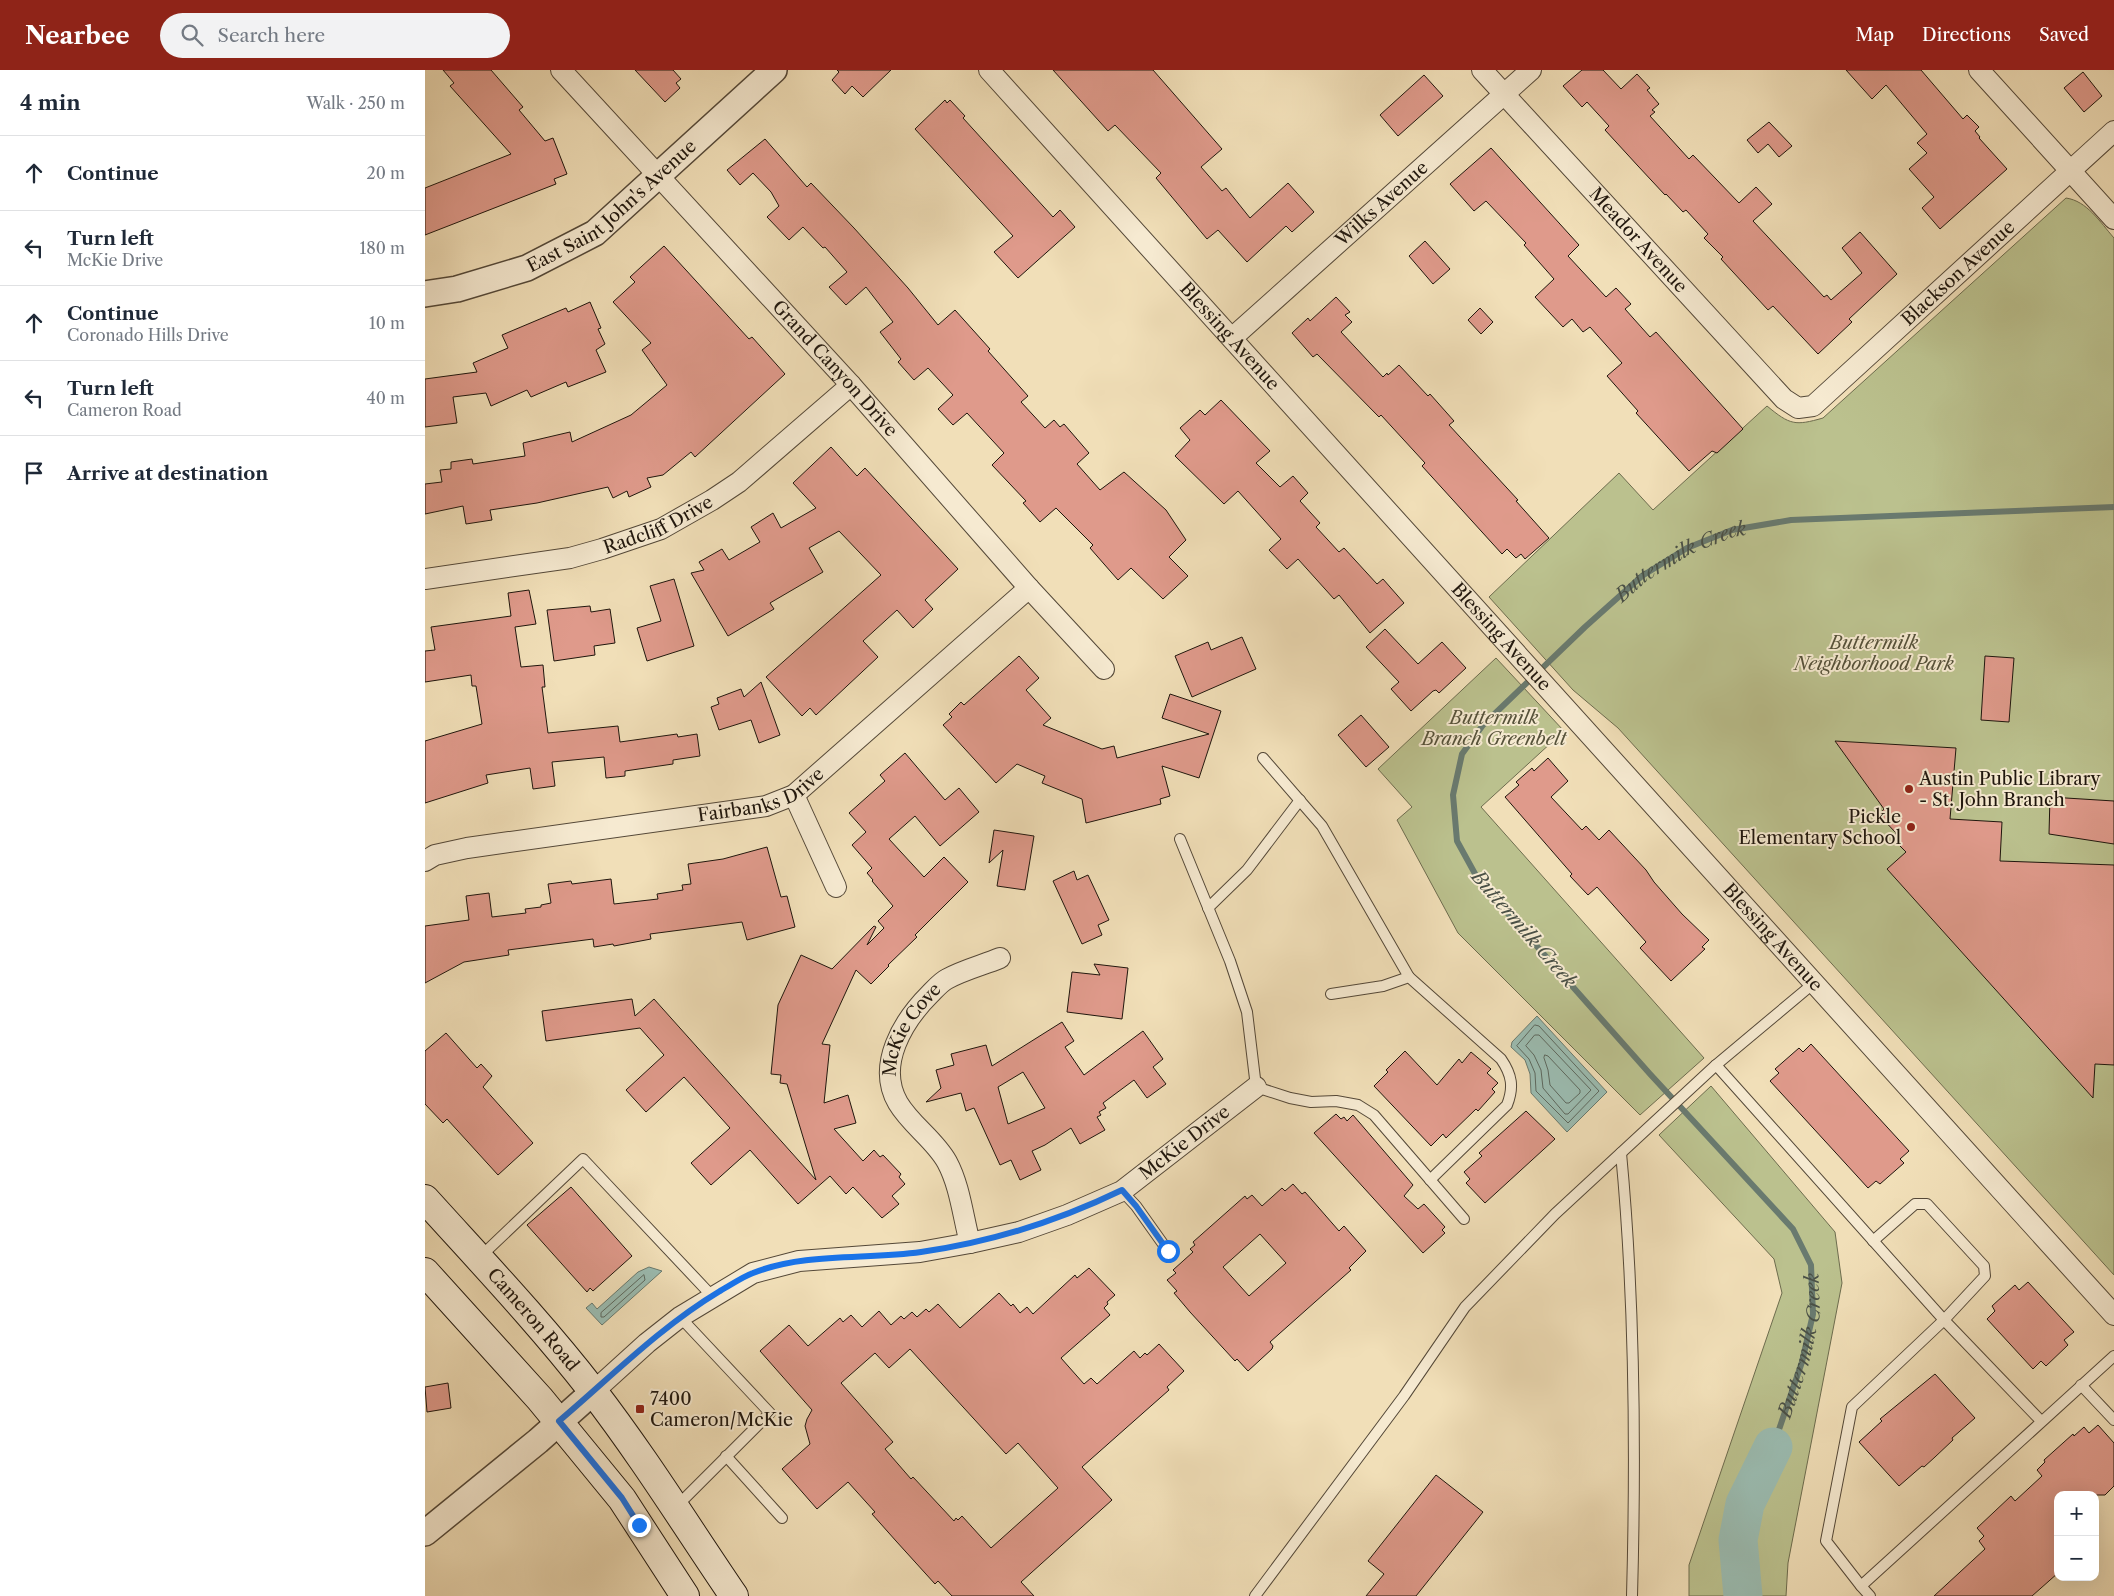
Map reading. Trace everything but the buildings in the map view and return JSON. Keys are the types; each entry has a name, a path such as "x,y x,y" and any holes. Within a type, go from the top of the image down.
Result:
{"main road":[{"name":"Cameron Road","path":"425,1199 560,1350 593,1392 675,1508 734,1596"},
{"path":"425,1272 559,1421 622,1498 685,1596"}],"street":[{"name":"Grand Canyon Drive","path":"561,70 851,385 1029,588 1104,669"},
{"name":"East Saint John's Avenue","path":"425,294 457,289 493,280 527,268 595,233 774,70"},
{"name":"Blessing Avenue","path":"989,70 2114,1315"},
{"name":"Meador Avenue","path":"1482,70 1785,399 1798,408"},
{"name":"Wilks Avenue","path":"1232,338 1531,70"},
{"path":"1979,70 2114,219"},
{"name":"Blackson Avenue","path":"1798,408 1813,406 2114,131"},
{"name":"Radcliff Drive","path":"425,579 569,558 602,550 661,529 713,500 739,482 851,385"},
{"name":"Fairbanks Drive","path":"425,861 435,855 467,848 765,806 794,795 1029,588"},
{"path":"794,795 836,887"},
{"name":"McKie Cove","path":"970,1243 953,1174 939,1149 898,1103 892,1087 890,1070 897,1042 905,1024 918,1006 946,979 1001,958"},
{"name":"McKie Drive","path":"593,1392 647,1343 680,1317 753,1273 799,1261 920,1252 970,1243 1019,1232 1074,1212 1122,1190 1256,1087"},
{"path":"425,1533 593,1392"}],"lane":[{"path":"1263,758 1321,826 1409,977 1501,1059 1508,1070 1512,1083 1512,1094 1507,1105 1430,1180"},
{"path":"1208,908 1247,870 1300,800"},
{"path":"1180,838 1230,961 1247,1012 1256,1087 1304,1101 1336,1101 1358,1105 1374,1115 1464,1219"},
{"path":"1331,994 1383,986 1409,977"},
{"path":"1255,1596 1404,1396 1465,1307 1555,1214 1621,1152 1716,1065 1813,983"},
{"path":"1716,1065 1944,1320 2041,1422"},
{"path":"1621,1152 1628,1228 1633,1339 1634,1515 1632,1596"},
{"path":"478,1258 583,1159 712,1296"},
{"path":"1122,1190 1136,1206 1168,1251"},
{"path":"1871,1596 1826,1541 1853,1407 1944,1320 1985,1276 1984,1266 1927,1204 1915,1204 1873,1241"},
{"path":"675,1508 770,1413 680,1317"},
{"path":"1861,1586 2114,1356"},
{"path":"2081,1385 2114,1420"},
{"path":"726,1456 781,1518"}],"green space":[{"name":"Buttermilk Neighborhood Park","path":"2066,198 2074,200 2087,208 2114,238 2114,1275 1618,728 1573,690 1489,597 1619,473 1653,510 1767,406 1782,417 1793,422 1799,423 1823,418"},
{"name":"Buttermilk Branch Greenbelt","path":"1496,658 1564,731 1481,807 1704,1058 1640,1115 1458,933 1397,820 1412,807 1378,769"},
{"path":"1711,1086 1835,1232 1842,1283 1788,1563 1786,1596 1689,1596 1689,1565 1782,1293 1774,1259 1659,1135"}],"water":[{"path":"1537,1016 1607,1092 1567,1132 1531,1093 1530,1074 1525,1060 1511,1047 1512,1042"},
{"path":"649,1267 662,1271 602,1325 586,1308 592,1303 597,1309 638,1272"}],"waterway":[{"name":"Buttermilk Creek","path":"1773,1447 1802,1362 1813,1314 1811,1265 1793,1229 1650,1074 1479,881 1457,841 1453,795 1462,754 1483,725 1585,627 1642,576 1687,548 1732,530 1791,520 2114,507"},
{"name":"Buttermilk Creek","path":"1743,1596 1738,1540 1745,1504 1773,1447"}],"place":[{"name":"Austin Public Library - St. John Branch","path":"1909,789"},
{"name":"Pickle Elementary School","path":"1911,827"},
{"name":"7400 Cameron/McKie","path":"640,1409"}],"route":[{"path":"639,1525 622,1498 559,1421 615,1370 680,1317 753,1273 799,1261 920,1252 1019,1232 1067,1215 1122,1190 1136,1206 1168,1251"}]}
